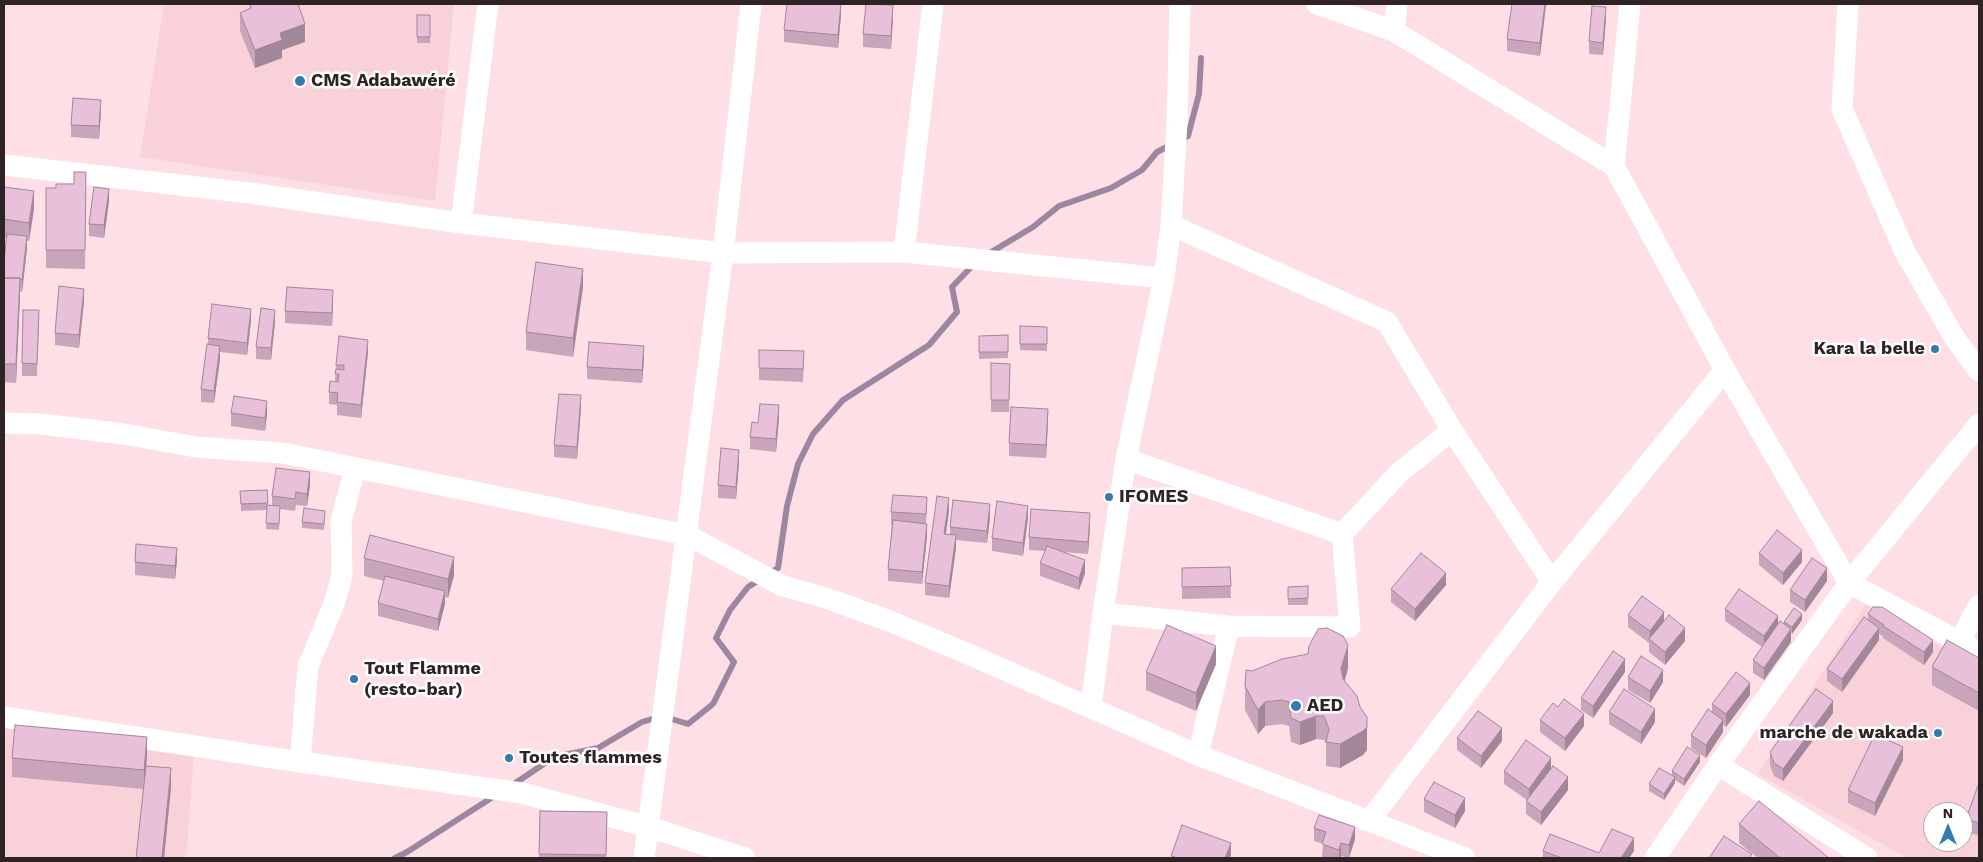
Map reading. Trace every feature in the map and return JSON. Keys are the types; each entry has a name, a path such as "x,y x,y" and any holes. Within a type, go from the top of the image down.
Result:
{"street":[{"path":"461,223 488,4"},
{"path":"644,858 723,253 751,4"},
{"path":"904,252 933,4"},
{"path":"1092,708 1103,613 1126,459 1164,278 1171,225 1180,4"},
{"path":"1317,4 1394,31 1614,166 1725,370 1850,583 1979,652"},
{"path":"1394,31 1397,4"},
{"path":"1614,166 1630,4"},
{"path":"1848,4 1842,108 1904,250 1954,338 1979,371"},
{"path":"4,165 250,193 461,223 723,253 904,252 1164,278"},
{"path":"1171,225 1387,322 1452,430 1552,582"},
{"path":"1369,821 1552,582 1725,370"},
{"path":"4,423 41,424 124,434 196,447 283,453 354,469 687,535 783,586 826,598 888,620 1198,756 1464,858"},
{"path":"1656,858 1718,765 1850,583 1979,424"},
{"path":"1103,613 1229,626 1350,627 1342,534 1399,473 1452,430"},
{"path":"1126,459 1342,534"},
{"path":"300,762 308,666 316,651 319,636 334,604 342,576 341,521 354,469"},
{"path":"1960,641 1979,605"},
{"path":"1198,756 1229,626"},
{"path":"4,716 300,762 522,793 649,827 745,858"},
{"path":"1718,765 1867,858"}],"shaded area":[{"name":"CMS Adabawéré","path":"164,4 454,4 435,201 140,157"},
{"name":"marche de wakada","path":"1866,604 1979,669 1979,858 1907,858 1758,774"},
{"path":"4,728 178,755 194,755 186,858 4,858"}],"building":[{"path":"298,4 305,24 280,33 282,40 255,50 240,13 251,8 250,5"},
{"path":"787,4 841,4 838,35 784,30"},
{"path":"866,4 893,5 891,36 863,34"},
{"path":"1512,4 1545,4 1540,43 1507,39"},
{"path":"1592,6 1606,7 1603,43 1589,41"},
{"path":"417,15 430,15 430,37 417,37"},
{"path":"73,98 101,100 99,126 71,125"},
{"path":"74,172 86,172 85,250 46,250 46,188 56,188 56,184 74,184"},
{"path":"4,187 34,191 29,223 4,219"},
{"path":"94,187 109,189 104,225 89,224"},
{"path":"7,234 27,236 22,280 20,278 4,278"},
{"path":"536,262 583,269 573,338 526,332"},
{"path":"4,278 20,278 16,364 4,364"},
{"path":"59,286 84,289 79,335 55,333"},
{"path":"287,287 333,290 332,313 285,311"},
{"path":"212,304 251,309 247,343 208,338"},
{"path":"261,308 275,310 271,348 256,347"},
{"path":"23,310 39,310 37,364 22,363"},
{"path":"1020,326 1047,327 1047,344 1020,344"},
{"path":"1008,335 1008,352 979,352 979,336"},
{"path":"339,336 368,340 361,405 337,402 338,393 329,392 330,381 338,382 339,374 335,374 336,369 344,370 344,365 336,365"},
{"path":"589,342 644,346 642,370 587,367"},
{"path":"207,344 220,346 214,391 201,389"},
{"path":"759,350 804,351 803,369 759,368"},
{"path":"991,363 1010,364 1009,400 991,400"},
{"path":"559,394 581,395 577,447 554,445"},
{"path":"234,396 267,401 265,418 231,413"},
{"path":"760,404 779,405 776,439 750,437 752,422 758,423"},
{"path":"1011,407 1048,409 1046,445 1009,443"},
{"path":"721,448 739,450 736,487 718,485"},
{"path":"276,468 310,472 307,494 296,492 295,499 272,496"},
{"path":"267,490 268,503 241,504 240,491"},
{"path":"893,495 927,497 926,514 891,512"},
{"path":"937,496 949,498 944,534 956,535 949,586 925,583"},
{"path":"953,500 990,504 987,531 950,527"},
{"path":"997,501 1028,506 1023,543 992,538"},
{"path":"267,505 280,506 279,524 266,523"},
{"path":"304,508 325,511 324,524 302,522"},
{"path":"1031,509 1090,513 1088,542 1029,537"},
{"path":"893,520 927,524 922,572 888,569"},
{"path":"1777,530 1802,550 1783,573 1759,553"},
{"path":"370,535 454,557 448,579 364,558"},
{"path":"136,544 177,548 175,566 135,562"},
{"path":"1047,546 1085,560 1079,578 1040,563"},
{"path":"1421,553 1446,573 1415,609 1391,589"},
{"path":"1812,558 1827,568 1805,600 1790,590"},
{"path":"1230,567 1231,586 1182,587 1182,568"},
{"path":"385,576 445,591 438,619 378,603"},
{"path":"1308,586 1308,598 1288,599 1288,587"},
{"path":"1739,589 1778,616 1764,636 1725,609"},
{"path":"1642,596 1664,612 1650,631 1628,615"},
{"path":"1873,607 1882,607 1933,640 1924,652 1883,626 1868,614"},
{"path":"1794,608 1802,614 1792,627 1784,622"},
{"path":"1669,615 1685,628 1665,652 1649,639"},
{"path":"1864,617 1879,628 1842,679 1827,669"},
{"path":"1780,621 1791,629 1764,668 1753,660"},
{"path":"1167,625 1216,646 1196,693 1146,672"},
{"path":"1327,628 1343,636 1348,645 1341,669 1343,679 1357,696 1360,707 1367,717 1367,727 1363,731 1340,744 1326,742 1329,729 1324,716 1316,716 1300,722 1291,718 1289,702 1282,700 1265,702 1258,710 1245,686 1246,670 1252,671 1282,659 1308,654 1309,646 1318,629"},
{"path":"1947,640 1979,658 1979,693 1932,667"},
{"path":"1613,651 1625,659 1593,706 1581,698"},
{"path":"1641,656 1663,670 1650,691 1628,677"},
{"path":"1736,672 1750,683 1726,714 1712,704"},
{"path":"1624,689 1655,709 1641,732 1609,712"},
{"path":"1816,689 1833,701 1783,769 1774,763 1770,752"},
{"path":"1564,699 1584,714 1565,738 1540,720 1553,703 1558,707"},
{"path":"1708,709 1723,720 1706,745 1691,735"},
{"path":"1478,711 1502,728 1481,756 1457,738"},
{"path":"15,725 147,737 144,770 12,758"},
{"path":"1875,734 1903,747 1875,803 1848,790"},
{"path":"1526,740 1551,758 1529,789 1504,771"},
{"path":"1687,747 1700,755 1684,779 1672,771"},
{"path":"146,766 171,768 162,858 136,858"},
{"path":"1553,766 1568,777 1541,812 1526,801"},
{"path":"1659,768 1675,777 1664,794 1649,784"},
{"path":"1434,782 1465,798 1455,815 1424,799"},
{"path":"1979,783 1979,823 1973,821 1972,802"},
{"path":"1759,801 1829,858 1780,858 1739,824"},
{"path":"540,811 607,812 606,855 539,854"},
{"path":"1319,815 1355,827 1349,845 1341,843 1339,850 1322,844 1326,832 1314,828"},
{"path":"1182,825 1231,843 1225,858 1178,858 1171,856"},
{"path":"1612,829 1634,838 1621,858 1562,858 1543,851 1550,834 1599,853"},
{"path":"1724,836 1752,854 1749,858 1709,858"}],"waterway":[{"path":"988,254 1033,227 1059,206 1111,188 1142,170 1157,152 1188,136 1199,94 1201,58"},
{"path":"511,786 554,757 598,748 642,722 662,716 688,724 713,704 734,662 716,638 730,610 748,587 778,568 787,506 798,464 813,434 843,400 929,345 957,312 952,287 974,264"},
{"path":"395,858 496,795"}],"place":[{"name":"CMS Adabawéré","path":"300,81"},
{"name":"Kara la belle","path":"1935,349"},
{"name":"IFOMES","path":"1109,497"},
{"name":"Tout Flamme (resto-bar)","path":"354,679"},
{"name":"AED","path":"1296,706"},
{"name":"marche de wakada","path":"1938,733"},
{"name":"Toutes flammes","path":"509,758"}]}
